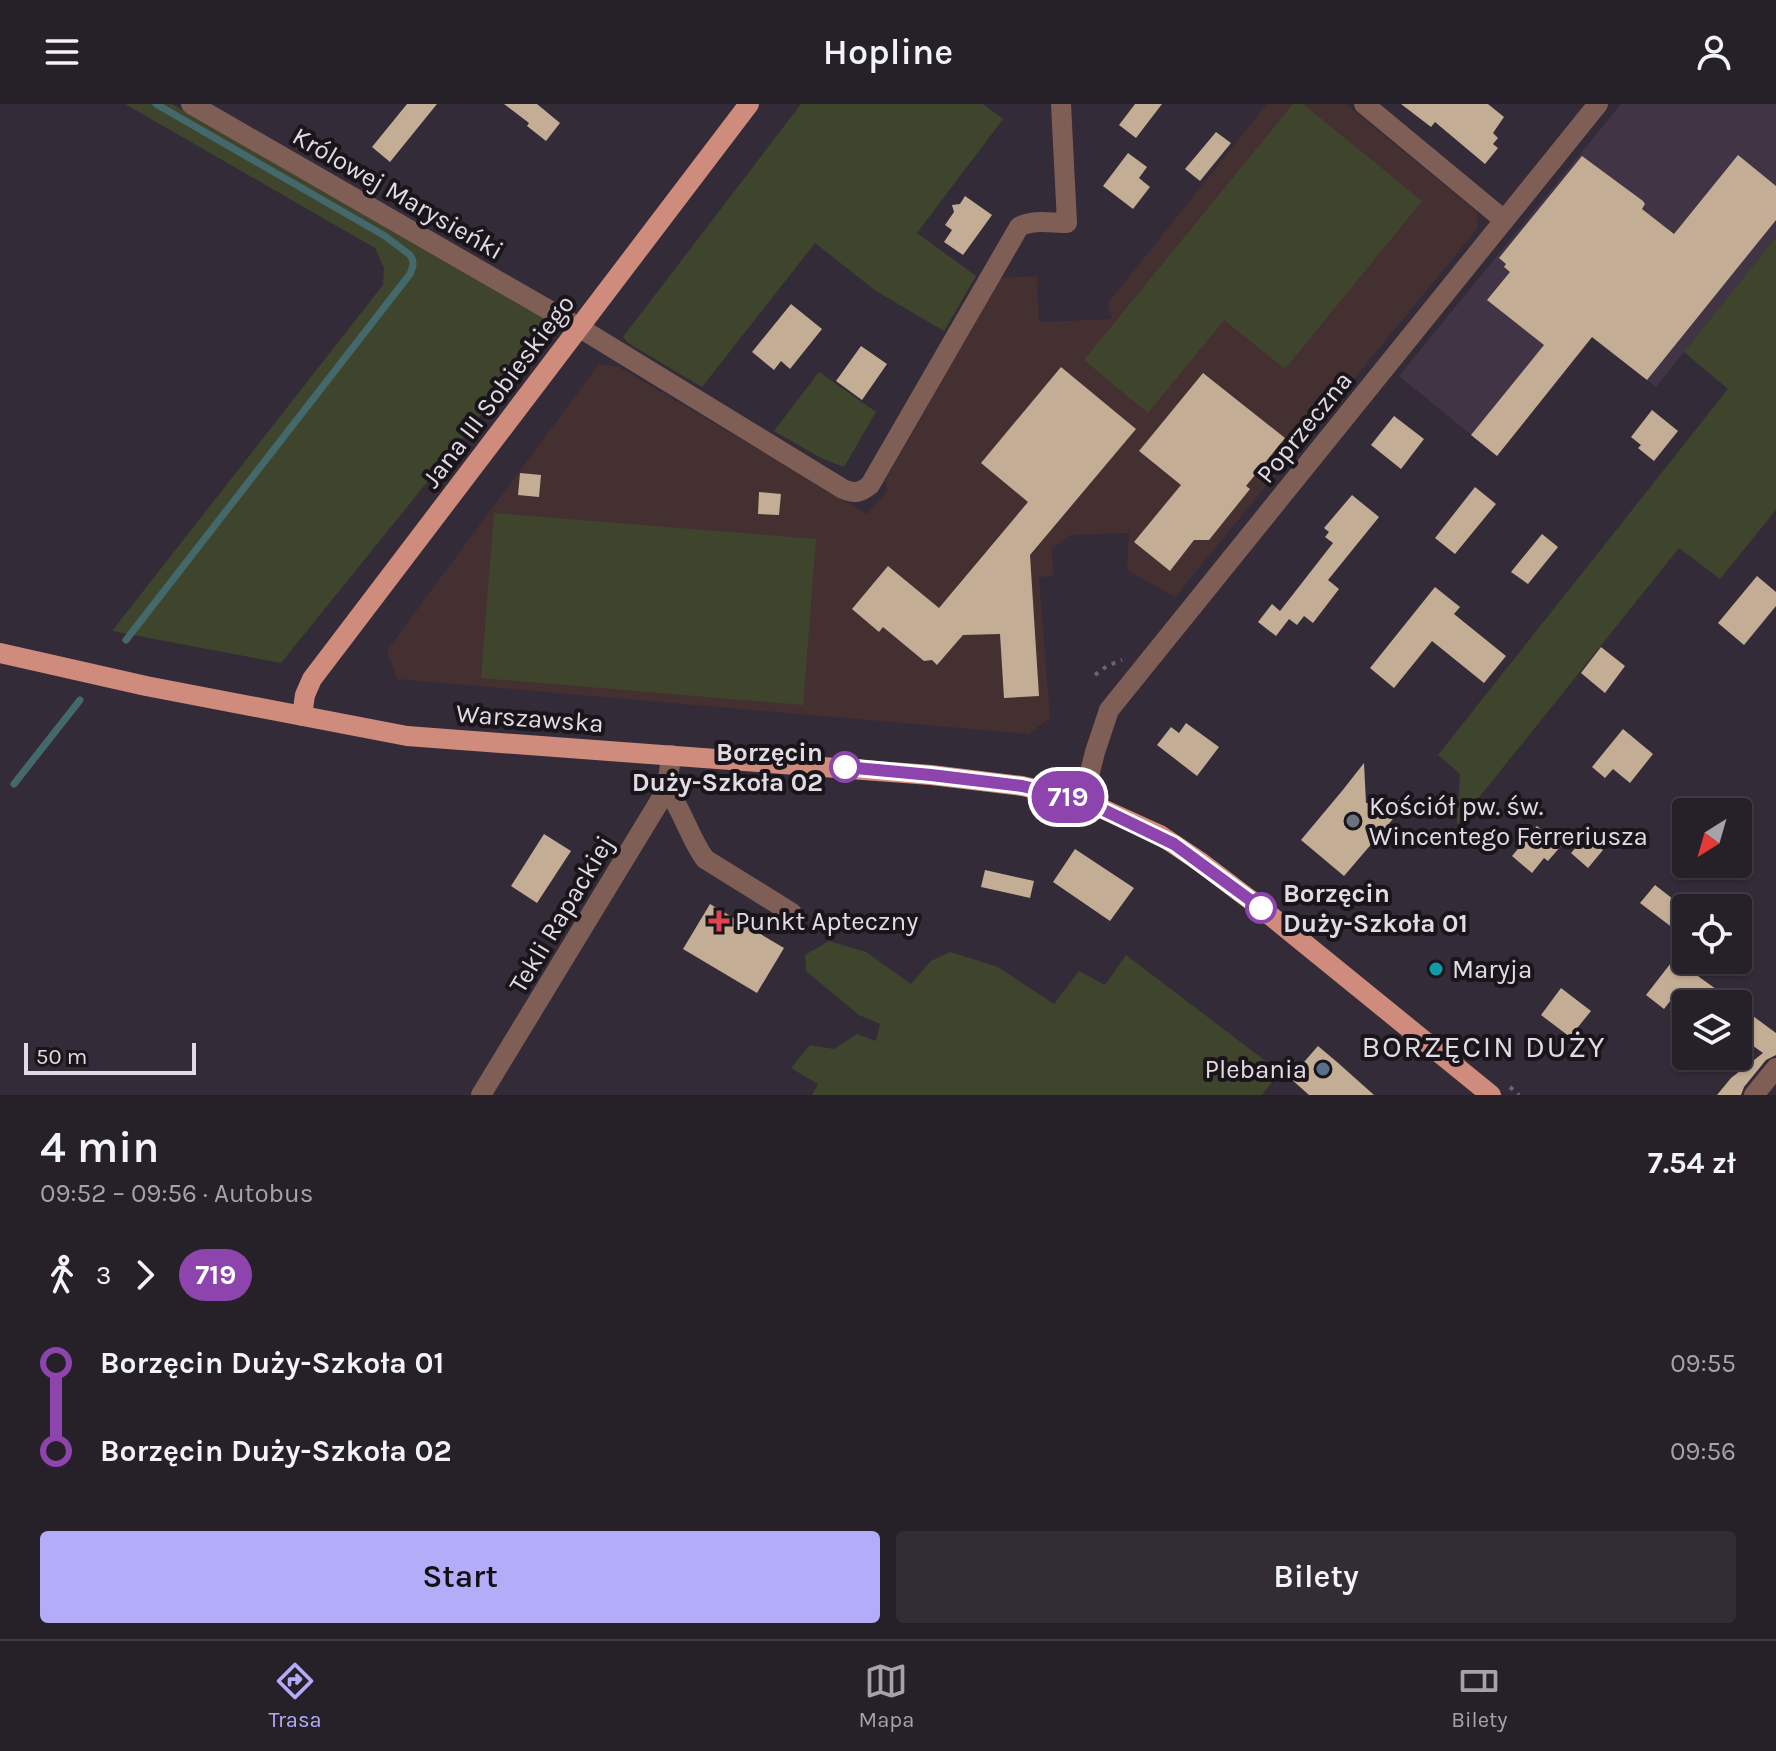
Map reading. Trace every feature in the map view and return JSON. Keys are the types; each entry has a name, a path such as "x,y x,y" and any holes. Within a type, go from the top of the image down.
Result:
{"main road":[{"name":"Jana III Sobieskiego","path":"302,716 305,695 312,679 749,104"},
{"name":"Warszawska","path":"0,653 146,686 407,736 931,775 1022,786 1083,800 1160,835 1199,861 1491,1095"}],"street":[{"name":"Królowej Marysieńki","path":"191,104 580,328 851,492 870,485 1019,227 1032,223 1067,223 1061,104"},
{"path":"1364,104 1504,220"},
{"name":"Poprzeczna","path":"1083,800 1109,710 1598,104"},
{"name":"Tekli Rapackiej","path":"481,1095 667,789 671,755"},
{"path":"667,789 705,859 792,913"},
{"path":"1754,1095 1776,1068"}],"path":[{"path":"1095,675 1118,660 1128,660"}],"shaded area":[{"path":"1267,104 1346,104 1477,212 1477,229 1175,597 1127,570 1129,533 1070,535 1052,549 1053,576 1039,577 1050,718 1029,734 397,679 387,650 599,364 619,367 867,514 888,490 885,481 1000,278 1037,276 1039,322 1112,319 1108,303"},
{"path":"1621,104 1776,104 1776,237 1656,387 1592,338 1497,456 1399,376"}],"green space":[{"path":"125,104 172,104 544,319 546,335 281,663 112,631 383,285 384,268 375,248"},
{"path":"801,104 983,104 1003,119 917,233 976,276 944,331 876,291 815,243 702,387 623,337"},
{"path":"1293,104 1303,104 1422,201 1285,369 1224,320 1148,413 1084,360"},
{"path":"1776,237 1776,510 1720,579 1679,548 1457,825 1460,774 1438,755 1728,389 1684,352"},
{"path":"819,372 876,412 844,467 823,459 774,431"},
{"path":"494,513 816,539 803,705 481,678"},
{"path":"829,941 866,952 911,984 931,961 950,952 998,967 1054,1004 1079,971 1105,985 1126,955 1280,1072 1262,1095 812,1095 818,1084 791,1068 810,1045 834,1049 857,1034 876,1041 880,1024 859,1015 806,971 805,955"}],"building":[{"path":"407,104 437,104 390,162 372,147"},
{"path":"504,104 537,104 560,123 546,141"},
{"path":"1135,104 1162,104 1136,138 1119,125"},
{"path":"1401,104 1488,104 1504,117 1493,133 1498,138 1493,144 1498,148 1485,164 1435,122 1431,127"},
{"path":"1216,132 1231,143 1200,181 1185,169"},
{"path":"1128,153 1147,167 1139,178 1150,187 1133,209 1103,186"},
{"path":"1738,155 1776,186 1776,220 1647,380 1592,337 1497,456 1471,435 1544,345 1487,300 1510,272 1499,258 1582,156 1643,201 1642,209 1674,234"},
{"path":"965,196 992,215 963,255 944,242 952,230 945,225 954,212 952,205 960,204"},
{"path":"791,304 822,329 790,369 781,361 774,370 752,352"},
{"path":"861,346 887,364 862,400 836,381"},
{"path":"1061,367 1136,429 1030,555 1039,696 1004,698 1000,634 963,635 937,665 932,660 924,661 883,627 879,632 852,609 888,566 939,608 1028,502 981,463"},
{"path":"1203,373 1285,438 1246,486 1250,489 1209,540 1194,540 1170,571 1134,542 1181,485 1139,451"},
{"path":"1652,410 1678,431 1654,461 1638,448 1641,445 1631,437"},
{"path":"1394,416 1424,439 1401,469 1371,445"},
{"path":"520,473 541,475 539,497 518,495"},
{"path":"1475,487 1496,504 1455,554 1435,538"},
{"path":"759,492 781,494 779,515 758,514"},
{"path":"1352,495 1379,517 1328,580 1339,589 1313,623 1304,616 1297,625 1289,619 1276,636 1258,622 1272,604 1280,611 1333,543 1325,537 1329,532 1324,528"},
{"path":"1542,534 1558,547 1528,584 1511,572"},
{"path":"1757,576 1776,592 1776,606 1744,645 1718,623"},
{"path":"1435,587 1460,607 1454,614 1506,656 1484,683 1432,641 1394,688 1370,668"},
{"path":"1601,647 1625,666 1605,693 1581,673"},
{"path":"1186,723 1219,747 1197,776 1157,745 1171,727 1179,733"},
{"path":"1623,729 1653,754 1630,783 1613,769 1605,778 1592,767"},
{"name":"Kościół pw. św. Wincentego Ferreriusza","path":"1364,763 1366,803 1410,799 1344,876 1301,840"},
{"path":"1537,826 1561,846 1548,861 1544,858 1532,873 1512,856"},
{"path":"544,834 571,851 537,903 511,886"},
{"path":"1586,836 1603,850 1588,868 1571,853"},
{"path":"1075,849 1134,888 1110,921 1053,882"},
{"path":"985,870 1034,881 1030,898 981,887"},
{"path":"1655,885 1672,898 1672,927 1640,903"},
{"path":"710,904 784,948 757,993 683,949"},
{"path":"1672,962 1672,974 1695,974 1717,990 1672,990 1672,999 1664,1009 1646,995"},
{"path":"1561,988 1591,1011 1570,1037 1541,1015"},
{"path":"1752,1015 1776,1033 1776,1055 1766,1060 1741,1095 1717,1095 1741,1070 1752,1070 1752,1062 1763,1053 1752,1045"},
{"name":"Plebania","path":"1318,1046 1374,1095 1309,1095 1290,1078"}],"waterway":[{"path":"126,640 410,274 413,264 410,255 385,236 156,104"},
{"path":"14,784 80,700"}],"bus line":[{"name":"719","path":"845,767 1022,786 1083,800 1160,835 1261,908"}],"place":[{"name":"Borzęcin Duży-Szkoła 02","path":"845,767"},
{"name":"Kościół pw. św. Wincentego Ferreriusza","path":"1353,821"},
{"name":"Borzęcin Duży-Szkoła 01","path":"1261,908"},
{"name":"Punkt Apteczny","path":"719,921"},
{"name":"Maryja","path":"1436,969"},
{"name":"Plebania","path":"1323,1069"}],"district":[{"name":"BORZĘCIN DUŻY","path":"1484,1047"}]}
